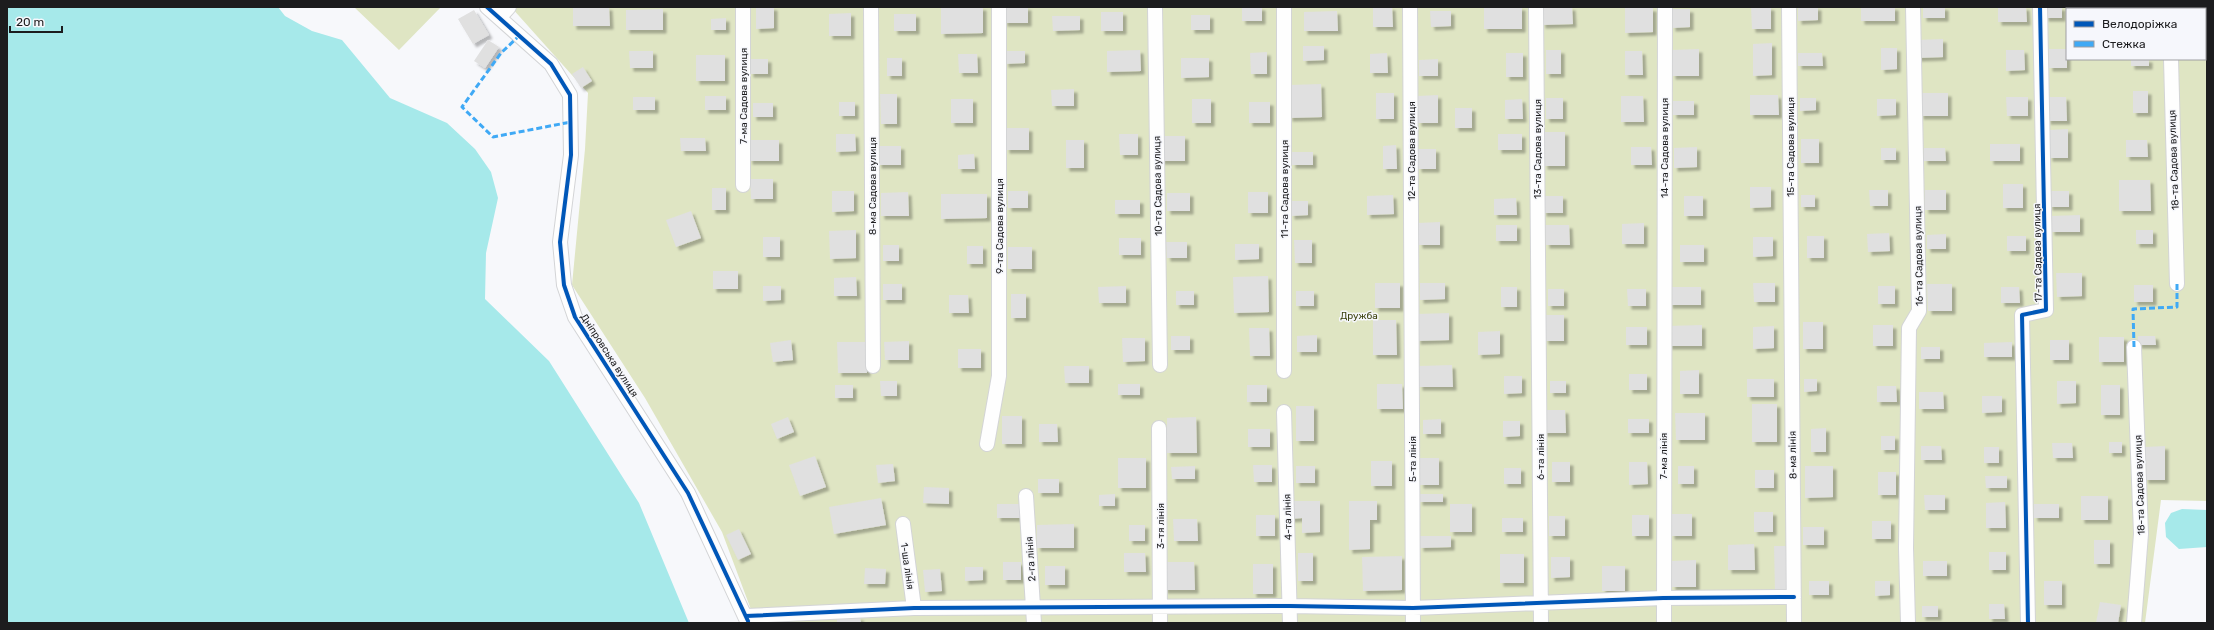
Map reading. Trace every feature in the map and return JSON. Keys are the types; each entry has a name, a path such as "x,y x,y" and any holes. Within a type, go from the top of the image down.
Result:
{"street":[{"name":"Дніпровська вулиця","path":"487,7 504,12 552,64 570,94 571,155 560,242 564,285 575,317 688,493 747,620"},
{"name":"7-ма Садова вулиця","path":"743,185 744,7"},
{"name":"8-ма Садова вулиця","path":"871,7 873,366"},
{"name":"9-та Садова вулиця","path":"987,444 999,376 999,7"},
{"name":"10-та Садова вулиця","path":"1154,7 1160,365"},
{"name":"11-та Садова вулиця","path":"1284,7 1284,371"},
{"name":"12-та Садова вулиця","path":"1410,7 1412,295"},
{"name":"13-та Садова вулиця","path":"1536,7 1538,291"},
{"name":"14-та Садова вулиця","path":"1663,288 1665,7"},
{"name":"15-та Садова вулиця","path":"1789,7 1791,286"},
{"name":"16-та Садова вулиця","path":"1908,623 1906,548 1909,328 1919,311 1914,7"},
{"name":"17-та Садова вулиця","path":"2028,623 2022,315 2046,310 2040,7"},
{"name":"18-та Садова вулиця","path":"2171,60 2177,284"},
{"name":"8-ма лінія","path":"1791,286 1794,623"},
{"name":"7-ма лінія","path":"1663,288 1664,623"},
{"name":"6-та лінія","path":"1538,291 1541,623"},
{"name":"5-та лінія","path":"1412,295 1413,623"},
{"name":"18-та Садова вулиця","path":"2134,347 2141,534 2134,623"},
{"name":"4-та лінія","path":"1284,412 1290,623"},
{"name":"3-тя лінія","path":"1159,428 1160,623"},
{"name":"2-га лінія","path":"1026,496 1034,623"},
{"name":"1-ша лінія","path":"903,524 914,608"},
{"path":"747,620 914,608 1160,606 1413,608 1663,598 1794,597"}],"green space":[{"path":"354,7 441,7 399,50"},
{"name":"Дружба","path":"511,7 2207,7 2207,501 2161,500 2145,623 756,623 722,532 645,398 572,285 585,149 588,93"}],"water":[{"path":"7,7 278,7 285,16 312,31 342,40 390,98 447,123 475,149 491,172 498,198 486,253 485,299 549,361 639,503 689,623 7,623"},
{"path":"2182,509 2207,510 2207,547 2179,549 2166,537 2165,523 2171,513"}],"building":[{"path":"573,7 609,7 610,26 573,26"},
{"path":"756,7 774,7 774,28 756,29"},
{"path":"941,7 983,7 983,33 941,34"},
{"path":"1004,7 1028,7 1028,23 1004,23"},
{"path":"1242,7 1262,7 1262,21 1242,21"},
{"path":"1373,7 1392,7 1393,27 1373,27"},
{"path":"1484,7 1522,7 1522,29 1484,29"},
{"path":"1541,7 1572,7 1573,24 1542,25"},
{"path":"1751,7 1771,7 1771,29 1752,29"},
{"path":"1798,7 1818,7 1818,20 1798,21"},
{"path":"1861,7 1895,7 1895,21 1861,21"},
{"path":"1923,7 1945,7 1945,18 1923,18"},
{"path":"1998,7 2026,7 2027,22 1998,22"},
{"path":"2045,7 2062,7 2062,18 2045,18"},
{"path":"2131,7 2150,7 2150,8"},
{"path":"1625,8 1653,8 1653,32 1625,33"},
{"path":"663,9 663,30 626,30 626,10"},
{"path":"1672,9 1690,9 1690,27 1672,28"},
{"path":"474,10 489,35 473,44 458,19"},
{"path":"1337,11 1338,31 1304,31 1304,12"},
{"path":"1430,11 1451,11 1451,26 1431,27"},
{"path":"1101,12 1123,12 1123,31 1101,31"},
{"path":"851,13 851,36 829,36 829,14"},
{"path":"894,14 916,14 916,31 894,31"},
{"path":"1191,15 1210,15 1210,30 1191,30"},
{"path":"1052,16 1080,16 1080,30 1053,31"},
{"path":"726,18 726,30 711,30 711,19"},
{"path":"1943,39 1943,57 1917,58 1916,40"},
{"path":"488,40 499,47 485,68 474,61"},
{"path":"1772,43 1772,75 1753,76 1753,44"},
{"path":"1303,46 1324,46 1324,60 1303,61"},
{"path":"1881,48 1897,48 1897,69 1881,70"},
{"path":"1699,49 1699,76 1672,76 1672,50"},
{"path":"2049,49 2066,49 2067,68 2049,68"},
{"path":"1140,50 1141,71 1107,72 1107,51"},
{"path":"1546,50 1561,50 1561,74 1546,74"},
{"path":"2006,50 2024,50 2025,70 2006,71"},
{"path":"629,51 653,51 653,68 630,68"},
{"path":"1005,51 1025,51 1025,63 1005,64"},
{"path":"1625,51 1642,51 1643,75 1625,75"},
{"path":"1267,52 1267,74 1251,74 1250,53"},
{"path":"1387,53 1388,73 1370,73 1370,54"},
{"path":"1506,53 1523,53 1523,77 1506,77"},
{"path":"1798,53 1822,53 1823,66 1798,66"},
{"path":"958,54 977,54 978,73 959,73"},
{"path":"696,55 725,55 725,81 696,81"},
{"path":"887,58 902,58 902,76 887,76"},
{"path":"1181,58 1209,58 1209,77 1181,78"},
{"path":"750,59 768,59 768,74 750,74"},
{"path":"1438,59 1438,76 1419,76 1419,60"},
{"path":"2131,60 2149,60 2149,66 2131,66"},
{"path":"583,67 592,81 581,88 572,74"},
{"path":"1321,84 1322,117 1289,118 1289,85"},
{"path":"1074,89 1074,106 1052,106 1051,90"},
{"path":"2133,91 2148,91 2148,113 2133,113"},
{"path":"1376,93 1394,93 1394,119 1376,119"},
{"path":"1920,93 1948,93 1948,116 1920,116"},
{"path":"880,94 897,94 897,124 881,124"},
{"path":"1438,95 1438,123 1418,123 1418,96"},
{"path":"1750,95 1778,95 1779,115 1750,115"},
{"path":"705,96 726,96 726,110 705,110"},
{"path":"1621,96 1643,96 1644,122 1621,122"},
{"path":"633,97 655,97 655,110 633,110"},
{"path":"2006,97 2028,97 2028,116 2007,116"},
{"path":"2047,97 2066,97 2067,121 2047,121"},
{"path":"1546,98 1563,98 1563,119 1546,119"},
{"path":"1800,98 1816,98 1816,110 1800,111"},
{"path":"951,99 973,99 973,123 951,123"},
{"path":"1192,99 1211,99 1211,123 1192,123"},
{"path":"1522,99 1523,119 1505,119 1505,100"},
{"path":"1877,99 1896,99 1896,115 1877,116"},
{"path":"1673,101 1694,101 1694,115 1673,115"},
{"path":"839,102 855,102 855,116 839,116"},
{"path":"1249,102 1270,102 1270,123 1249,123"},
{"path":"753,103 773,103 773,117 753,117"},
{"path":"1455,108 1472,108 1472,128 1455,128"},
{"path":"1006,128 1029,128 1029,150 1006,150"},
{"path":"2068,129 2068,158 2049,158 2049,130"},
{"path":"1544,132 1565,132 1565,166 1544,166"},
{"path":"836,134 855,134 856,151 836,152"},
{"path":"1119,134 1138,134 1138,155 1120,155"},
{"path":"1498,134 1522,134 1522,150 1498,150"},
{"path":"1160,136 1185,136 1185,161 1160,161"},
{"path":"680,138 705,138 706,151 681,151"},
{"path":"1801,139 1819,139 1819,163 1801,163"},
{"path":"749,140 779,140 779,161 749,161"},
{"path":"1066,140 1084,140 1084,168 1066,168"},
{"path":"2126,140 2147,140 2148,157 2126,157"},
{"path":"1990,144 2020,144 2020,161 1990,161"},
{"path":"1396,145 1397,169 1383,169 1383,146"},
{"path":"878,146 901,146 901,165 878,165"},
{"path":"1631,147 1651,147 1652,165 1631,165"},
{"path":"1697,147 1697,167 1674,168 1674,148"},
{"path":"1881,148 1896,148 1896,160 1881,160"},
{"path":"1924,148 1945,148 1946,161 1924,161"},
{"path":"1418,149 1436,149 1436,169 1418,169"},
{"path":"1292,152 1313,152 1313,165 1292,165"},
{"path":"974,154 975,169 958,169 958,155"},
{"path":"750,179 773,179 773,199 751,199"},
{"path":"2119,180 2150,180 2151,211 2119,211"},
{"path":"2003,184 2023,184 2023,208 2003,208"},
{"path":"1750,187 1771,187 1771,207 1750,208"},
{"path":"712,188 726,188 726,210 712,210"},
{"path":"1869,190 1888,190 1888,206 1870,206"},
{"path":"1925,190 1946,190 1946,210 1925,210"},
{"path":"832,191 854,191 854,211 832,212"},
{"path":"1008,191 1028,191 1028,208 1008,208"},
{"path":"2049,191 2069,191 2069,207 2049,207"},
{"path":"908,192 909,216 881,216 881,193"},
{"path":"1248,192 1268,192 1268,213 1248,213"},
{"path":"1167,193 1190,193 1190,211 1167,211"},
{"path":"941,194 987,194 987,218 941,219"},
{"path":"1393,195 1394,214 1367,215 1367,196"},
{"path":"1801,195 1815,195 1815,207 1801,207"},
{"path":"1543,196 1563,196 1563,213 1543,213"},
{"path":"1684,196 1703,196 1703,216 1684,216"},
{"path":"1516,198 1517,215 1494,215 1494,199"},
{"path":"1115,200 1140,200 1140,214 1115,214"},
{"path":"1291,201 1308,201 1308,215 1291,216"},
{"path":"691,211 701,238 676,247 666,220"},
{"path":"2080,215 2080,232 2051,232 2051,216"},
{"path":"1440,222 1440,245 1419,245 1418,223"},
{"path":"1644,223 1644,244 1622,244 1622,224"},
{"path":"1496,225 1517,225 1517,241 1496,241"},
{"path":"1545,225 1569,225 1570,245 1546,245"},
{"path":"856,230 856,258 830,259 829,231"},
{"path":"2136,230 2153,230 2153,244 2136,244"},
{"path":"1889,233 1890,251 1868,252 1867,234"},
{"path":"1946,234 1946,249 1927,249 1927,235"},
{"path":"1807,236 1824,236 1824,258 1807,258"},
{"path":"2007,236 2026,236 2026,251 2007,251"},
{"path":"763,237 780,237 780,257 763,257"},
{"path":"1753,237 1773,237 1773,256 1753,257"},
{"path":"1119,238 1141,238 1141,255 1119,255"},
{"path":"1294,240 1312,240 1312,263 1295,263"},
{"path":"1166,242 1187,242 1187,258 1167,258"},
{"path":"1235,244 1259,244 1259,259 1235,260"},
{"path":"883,245 899,245 899,261 883,261"},
{"path":"1680,245 1704,245 1704,262 1680,262"},
{"path":"967,246 983,246 983,264 967,264"},
{"path":"1008,247 1032,247 1032,269 1008,269"},
{"path":"713,271 738,271 738,289 713,289"},
{"path":"2056,273 2082,273 2082,296 2057,297"},
{"path":"1268,276 1269,312 1234,313 1233,277"},
{"path":"856,277 857,296 834,296 834,278"},
{"path":"1375,283 1400,283 1400,308 1375,308"},
{"path":"1420,283 1445,283 1445,299 1420,300"},
{"path":"1753,283 1775,283 1775,302 1754,302"},
{"path":"883,284 902,284 902,300 883,300"},
{"path":"1927,284 1952,284 1952,311 1928,311"},
{"path":"2134,285 2153,285 2153,302 2134,302"},
{"path":"763,286 781,286 781,300 763,301"},
{"path":"1126,286 1126,303 1099,303 1098,287"},
{"path":"1878,286 1895,286 1895,304 1878,304"},
{"path":"1501,287 1517,287 1517,307 1501,307"},
{"path":"1669,287 1701,287 1701,305 1669,305"},
{"path":"2001,287 2019,287 2020,303 2001,303"},
{"path":"1548,289 1564,289 1564,306 1548,306"},
{"path":"1627,289 1646,289 1646,306 1628,306"},
{"path":"1176,291 1194,291 1194,305 1176,305"},
{"path":"1296,291 1314,291 1314,306 1296,306"},
{"path":"1011,294 1026,294 1026,318 1011,318"},
{"path":"949,295 968,295 969,313 949,313"},
{"path":"1449,313 1449,340 1417,341 1417,314"},
{"path":"1544,315 1564,315 1564,341 1545,341"},
{"path":"1373,320 1396,320 1397,355 1373,355"},
{"path":"1803,322 1823,322 1823,349 1803,349"},
{"path":"1702,325 1702,346 1668,346 1668,326"},
{"path":"1873,325 1893,325 1893,346 1873,346"},
{"path":"1774,326 1774,348 1753,349 1753,327"},
{"path":"1626,327 1647,327 1647,345 1626,345"},
{"path":"1249,328 1269,328 1270,356 1250,356"},
{"path":"1500,331 1500,354 1478,355 1478,332"},
{"path":"1317,335 1317,352 1297,352 1297,336"},
{"path":"1171,336 1190,336 1190,350 1171,350"},
{"path":"2138,336 2155,336 2156,345 2138,345"},
{"path":"2099,337 2124,337 2124,362 2099,362"},
{"path":"1122,338 1145,338 1145,361 1123,362"},
{"path":"791,340 793,360 773,362 770,343"},
{"path":"2050,340 2069,340 2069,360 2050,360"},
{"path":"909,341 909,360 885,360 884,342"},
{"path":"837,342 866,342 867,373 838,373"},
{"path":"2012,342 2012,357 1984,357 1984,343"},
{"path":"1921,347 1940,347 1940,359 1921,359"},
{"path":"958,349 981,349 981,368 958,368"},
{"path":"1452,365 1453,387 1419,387 1419,366"},
{"path":"1064,366 1089,366 1089,383 1065,383"},
{"path":"1699,370 1699,394 1680,394 1680,371"},
{"path":"1629,374 1647,374 1647,390 1629,390"},
{"path":"1504,376 1522,376 1522,393 1504,394"},
{"path":"1747,379 1774,379 1774,397 1747,397"},
{"path":"1804,379 1817,379 1817,391 1804,392"},
{"path":"880,381 897,381 897,396 881,396"},
{"path":"1550,381 1566,381 1566,393 1550,393"},
{"path":"2057,381 2076,381 2076,403 2057,404"},
{"path":"1118,384 1140,384 1140,395 1118,395"},
{"path":"1377,384 1402,384 1403,409 1377,409"},
{"path":"835,385 853,385 853,398 835,398"},
{"path":"1247,385 1267,385 1267,402 1247,402"},
{"path":"2101,385 2120,385 2120,415 2101,415"},
{"path":"1877,386 1896,386 1897,402 1877,402"},
{"path":"1919,392 1943,392 1944,409 1919,409"},
{"path":"1982,396 2002,396 2002,412 1982,413"},
{"path":"1752,404 1777,404 1777,442 1752,442"},
{"path":"1296,406 1314,406 1314,441 1296,441"},
{"path":"1543,410 1565,410 1566,433 1543,433"},
{"path":"1675,413 1705,413 1705,440 1676,440"},
{"path":"1002,416 1022,416 1022,444 1002,444"},
{"path":"788,417 794,432 777,439 771,424"},
{"path":"1196,417 1197,453 1167,453 1167,418"},
{"path":"1441,419 1441,434 1423,434 1423,420"},
{"path":"1628,419 1649,419 1649,433 1628,433"},
{"path":"1503,421 1520,421 1520,436 1503,437"},
{"path":"1039,424 1057,424 1058,442 1039,442"},
{"path":"1826,428 1826,452 1811,452 1811,429"},
{"path":"1248,429 1270,429 1270,447 1248,447"},
{"path":"1881,436 1895,436 1895,450 1881,450"},
{"path":"2109,442 2122,442 2122,453 2109,453"},
{"path":"2052,443 2072,443 2073,458 2053,458"},
{"path":"1921,446 1941,446 1942,460 1921,460"},
{"path":"2165,446 2165,480 2145,480 2145,447"},
{"path":"1984,447 1999,447 1999,463 1984,463"},
{"path":"815,456 826,487 800,496 789,465"},
{"path":"1118,458 1146,458 1146,488 1118,488"},
{"path":"1420,458 1439,458 1439,485 1420,485"},
{"path":"1371,461 1392,461 1392,486 1371,486"},
{"path":"1552,462 1570,462 1570,482 1552,482"},
{"path":"1629,462 1647,462 1648,484 1629,485"},
{"path":"893,464 895,481 878,483 876,465"},
{"path":"1253,465 1272,465 1272,482 1254,482"},
{"path":"1195,466 1195,479 1172,479 1171,467"},
{"path":"1296,466 1315,466 1315,483 1296,483"},
{"path":"1678,466 1694,466 1694,484 1678,484"},
{"path":"1805,466 1833,466 1833,497 1805,498"},
{"path":"1504,468 1521,468 1521,484 1504,484"},
{"path":"1755,470 1774,470 1774,488 1755,488"},
{"path":"1878,472 1896,472 1896,495 1878,495"},
{"path":"1985,476 2007,476 2007,488 1986,488"},
{"path":"1038,479 1059,479 1059,493 1038,493"},
{"path":"924,487 949,488 949,504 923,503"},
{"path":"1115,494 1115,506 1099,506 1099,495"},
{"path":"1419,494 1443,494 1443,502 1419,502"},
{"path":"1924,495 1945,495 1945,510 1925,510"},
{"path":"2081,496 2108,496 2108,520 2081,520"},
{"path":"881,498 886,525 834,534 829,507"},
{"path":"1290,501 1320,501 1320,532 1302,533 1302,518 1290,519"},
{"path":"1349,501 1377,501 1377,520 1370,520 1370,549 1349,550"},
{"path":"2005,502 2006,528 1986,528 1986,503"},
{"path":"997,504 1022,504 1022,518 997,518"},
{"path":"1450,504 1472,504 1472,532 1450,532"},
{"path":"2034,504 2059,504 2059,518 2034,518"},
{"path":"1754,512 1773,512 1773,532 1754,532"},
{"path":"1671,514 1692,514 1692,536 1671,536"},
{"path":"1256,515 1275,515 1275,536 1256,536"},
{"path":"1632,515 1649,515 1649,536 1632,536"},
{"path":"1549,516 1565,516 1565,536 1549,536"},
{"path":"1502,518 1523,518 1523,532 1502,532"},
{"path":"1173,519 1197,519 1198,541 1174,541"},
{"path":"1872,521 1891,521 1891,539 1872,539"},
{"path":"1074,524 1074,548 1037,548 1037,525"},
{"path":"1129,525 1145,525 1145,541 1129,541"},
{"path":"1803,527 1824,527 1824,545 1803,545"},
{"path":"739,529 751,554 738,560 726,535"},
{"path":"1420,536 1451,536 1451,547 1420,548"},
{"path":"2094,540 2110,540 2110,564 2094,564"},
{"path":"1754,544 1755,570 1728,570 1728,545"},
{"path":"1774,546 1789,546 1789,592 1775,592"},
{"path":"1989,552 2006,552 2006,570 1989,570"},
{"path":"1124,553 1145,553 1146,572 1124,572"},
{"path":"1298,553 1313,553 1313,581 1298,581"},
{"path":"1500,554 1524,554 1524,583 1500,583"},
{"path":"1402,556 1402,590 1363,591 1362,557"},
{"path":"1551,557 1570,557 1570,577 1551,578"},
{"path":"1696,560 1696,587 1672,587 1672,561"},
{"path":"1923,561 1947,561 1947,576 1923,576"},
{"path":"1003,562 1021,562 1021,580 1003,580"},
{"path":"1164,562 1194,562 1195,590 1164,590"},
{"path":"1253,564 1273,564 1273,594 1253,594"},
{"path":"1045,566 1065,566 1065,585 1045,585"},
{"path":"1602,566 1625,566 1625,591 1602,591"},
{"path":"965,567 983,567 983,580 965,581"},
{"path":"865,568 886,569 885,584 864,584"},
{"path":"940,569 942,591 925,592 923,570"},
{"path":"1809,581 1829,581 1829,595 1809,595"},
{"path":"1875,581 1890,581 1890,595 1875,596"},
{"path":"2044,581 2062,581 2062,605 2044,605"},
{"path":"2100,602 2121,605 2118,623 2096,623"},
{"path":"1989,604 2004,604 2005,619 1989,619"},
{"path":"1922,606 1938,606 1938,617 1922,617"},
{"path":"860,617 861,623 837,623 837,619"}],"marked path":[{"path":"520,35 501,53 462,107 493,137 571,122"},
{"path":"2134,347 2133,309 2177,307 2177,284"}],"cycle path":[{"path":"487,7 551,64 570,95 571,155 560,242 564,285 575,317 688,493 748,621"},
{"path":"2028,623 2022,315 2046,310 2040,7"},
{"path":"746,616 914,608 1290,606 1413,608 1663,598 1794,597"}]}
